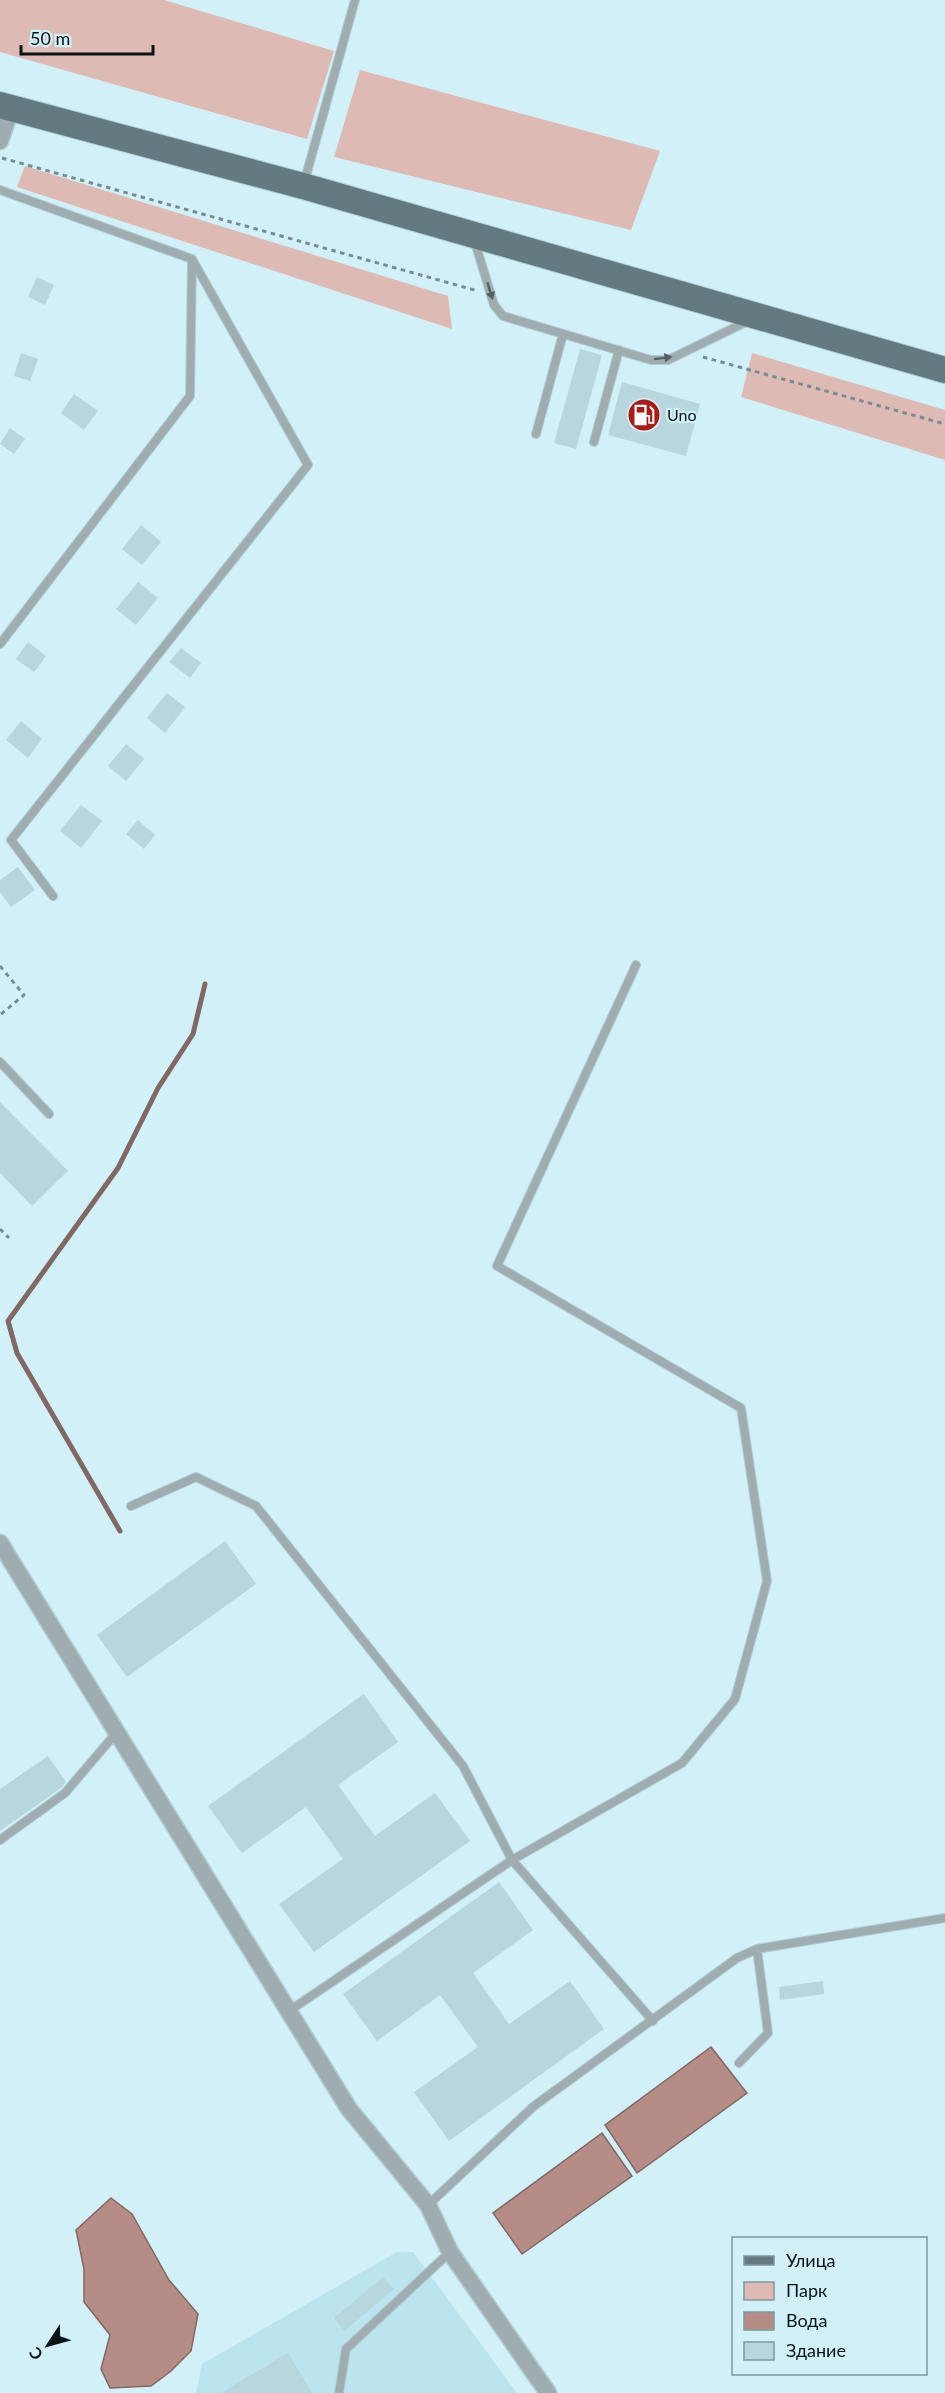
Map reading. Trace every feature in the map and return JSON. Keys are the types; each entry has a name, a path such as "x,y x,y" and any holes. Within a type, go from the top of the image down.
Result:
{"main road":[{"path":"6,106 303,186 945,370"}],"street":[{"path":"0,141 6,106"},
{"path":"0,1543 349,2109 428,2205 450,2252 548,2393"}],"lane":[{"path":"303,186 355,0"},
{"path":"0,190 192,259 308,465 11,840 53,896"},
{"path":"473,235 490,295 494,305 503,316 651,360 668,360 758,316"},
{"path":"0,644 190,396 192,259"},
{"path":"536,434 563,334"},
{"path":"594,442 619,350"},
{"path":"289,2012 512,1860 682,1763 735,1699 766,1581 741,1408 497,1266 636,965"},
{"path":"0,1062 49,1114"},
{"path":"131,1506 196,1477 256,1506 463,1766 512,1860 653,2021"},
{"path":"0,1840 65,1793 117,1732"},
{"path":"428,2205 534,2106 737,1958 757,1949 945,1918"},
{"path":"739,2063 768,2033 757,1949"},
{"path":"339,2393 346,2349 450,2252"}],"path":[{"path":"0,158 490,295"},
{"path":"684,352 945,424"},
{"path":"0,966 24,995 0,1015"},
{"path":"0,1229 9,1238"}],"shaded area":[{"path":"397,2252 413,2252 517,2393 196,2393 202,2364"}],"green space":[{"path":"0,0 164,0 334,51 307,139 0,52"},
{"path":"360,70 660,151 631,230 334,157"},
{"path":"25,166 448,296 452,329 17,187"},
{"path":"752,353 945,410 945,460 741,397"}],"water":[{"path":"711,2047 747,2093 637,2173 605,2125"},
{"path":"602,2133 632,2176 522,2254 493,2213"},
{"path":"111,2198 132,2214 169,2280 198,2314 191,2351 171,2371 151,2386 110,2388 101,2369 110,2335 84,2302 84,2269 76,2230"}],"building":[{"path":"37,277 54,285 45,305 28,297"},
{"path":"580,349 602,355 576,449 554,443"},
{"path":"21,353 38,359 30,381 14,376"},
{"path":"622,382 700,404 686,456 608,435"},
{"path":"74,394 98,411 84,430 61,413"},
{"path":"10,428 25,439 14,454 0,444"},
{"path":"141,525 161,542 142,565 122,549"},
{"path":"138,582 158,598 136,625 116,609"},
{"path":"28,642 46,656 34,672 16,659"},
{"path":"181,648 201,663 190,678 169,662"},
{"path":"167,693 185,707 165,733 147,718"},
{"path":"21,721 42,739 28,758 6,740"},
{"path":"126,744 144,759 126,781 108,766"},
{"path":"81,805 102,821 81,848 60,831"},
{"path":"138,820 155,835 144,849 126,834"},
{"path":"18,867 35,890 11,907 0,892 0,880"},
{"path":"0,1102 68,1171 32,1206 0,1173"},
{"path":"225,1541 256,1584 127,1677 97,1635"},
{"path":"364,1694 398,1742 338,1785 375,1836 435,1793 470,1841 314,1952 279,1904 343,1859 306,1807 242,1853 208,1806"},
{"path":"48,1756 66,1782 61,1788 0,1831 0,1789"},
{"path":"499,1882 533,1930 473,1973 509,2024 570,1981 604,2029 449,2141 414,2092 478,2047 440,1995 377,2041 343,1994"},
{"path":"823,1981 824,1994 780,2000 779,1987"},
{"path":"383,2277 394,2289 344,2331 334,2318"},
{"path":"288,2353 312,2393 221,2393"}],"waterway":[{"path":"120,1531 17,1353 8,1321 118,1168 158,1088 193,1034 205,984"}],"place":[{"name":"Uno","path":"644,415"}]}
